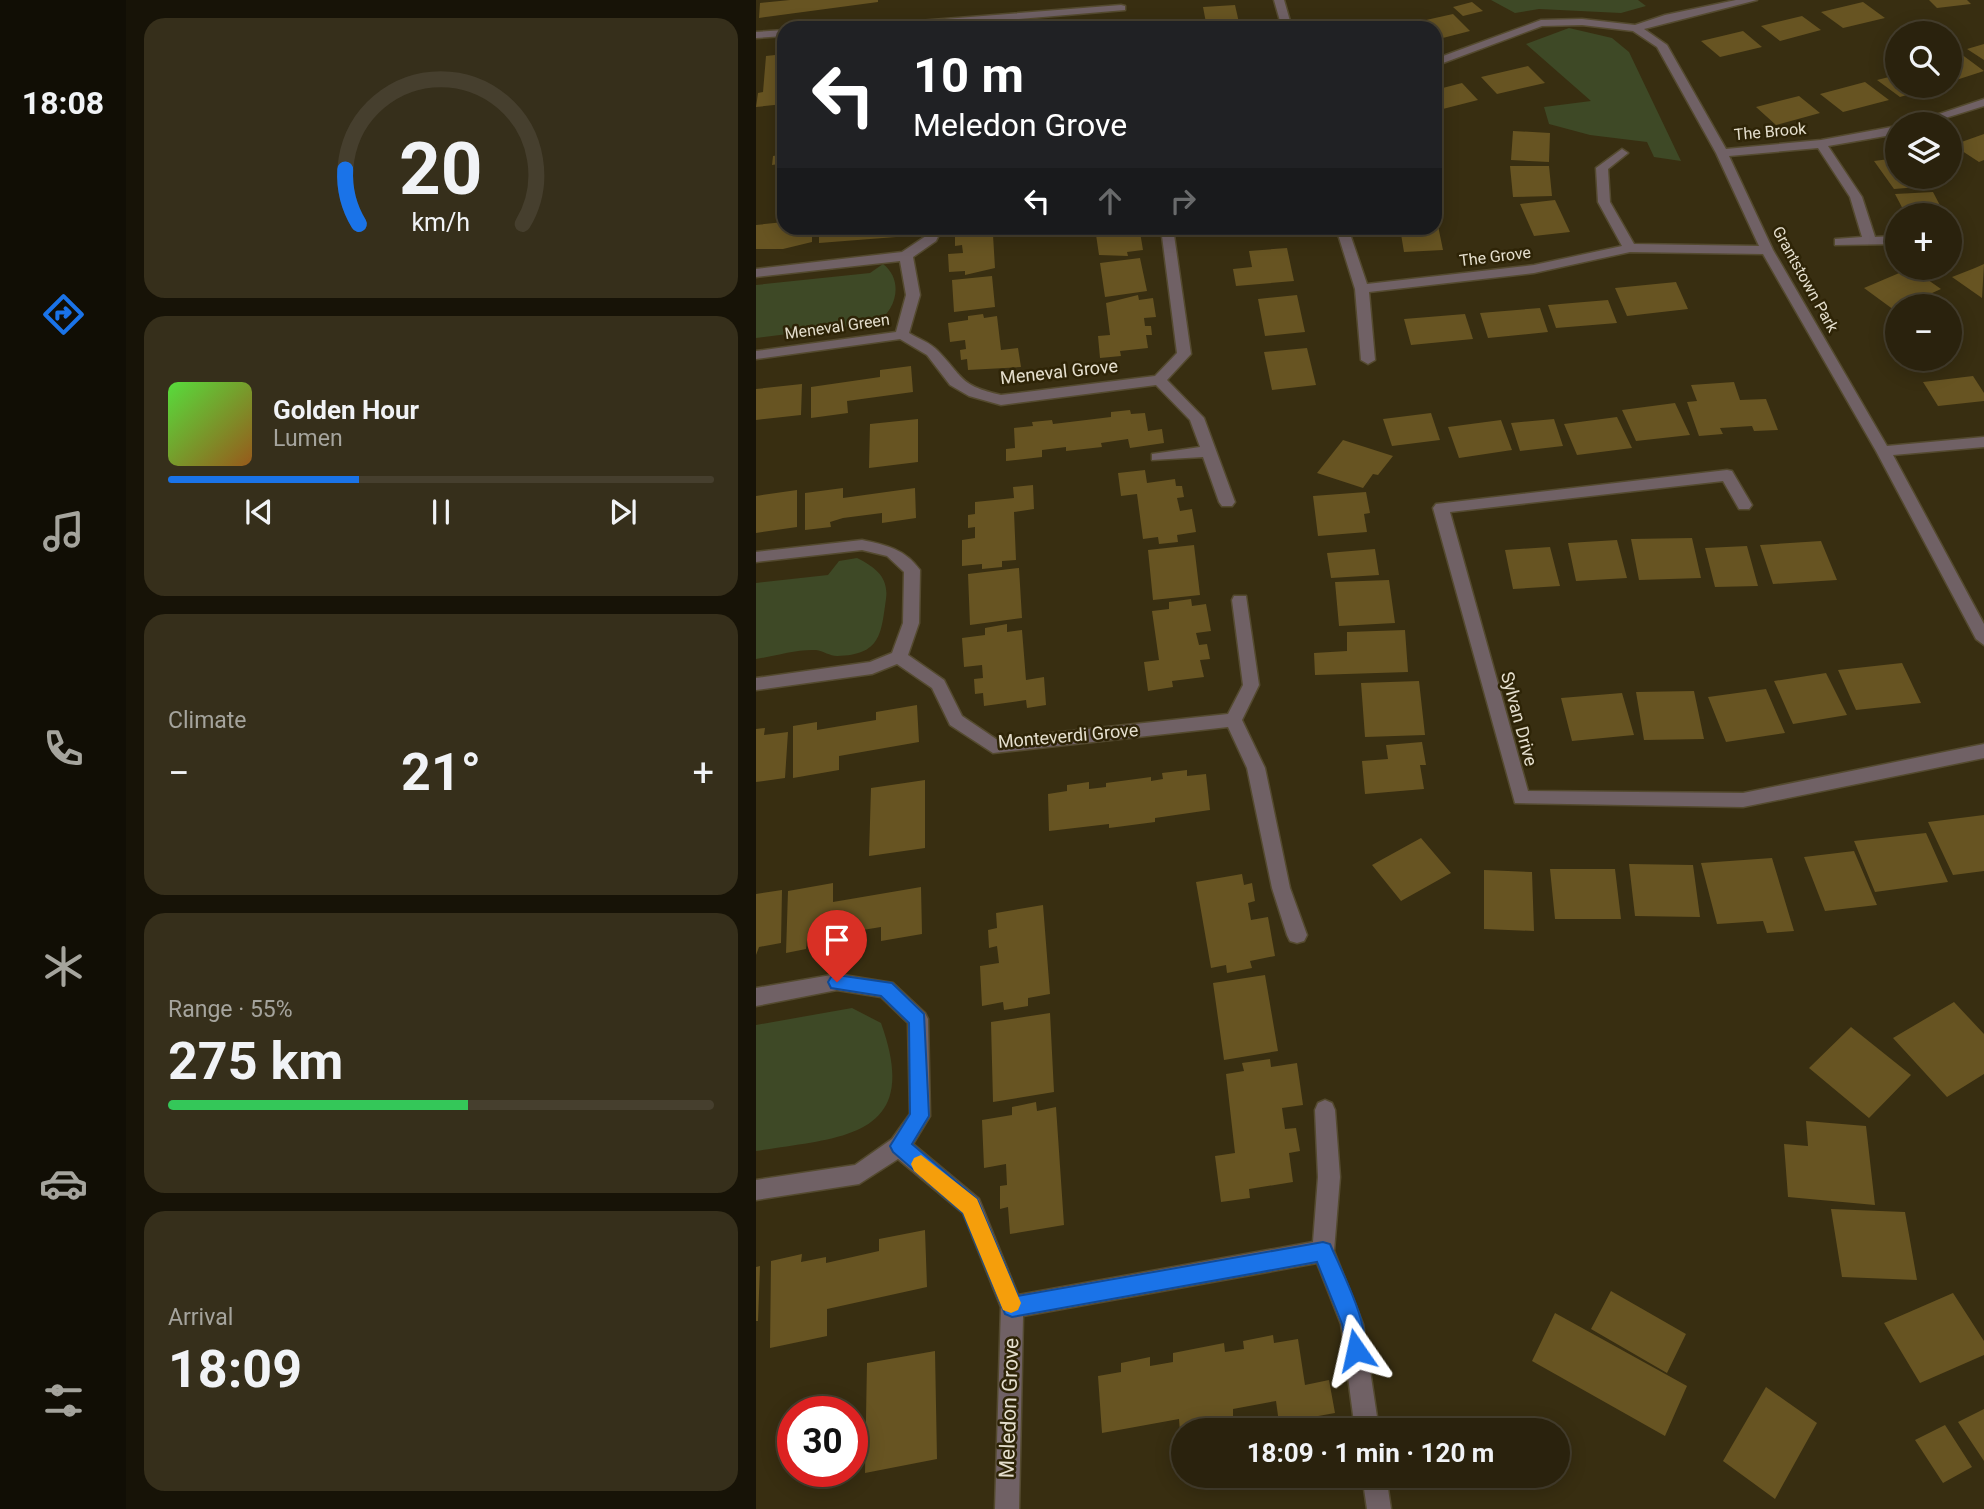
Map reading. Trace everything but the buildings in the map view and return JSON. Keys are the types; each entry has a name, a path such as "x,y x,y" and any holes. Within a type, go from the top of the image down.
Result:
{"street":[{"path":"1279,0 1285,21"},
{"path":"1442,60 1541,23 1582,22 1636,28 1665,18 1752,0"},
{"path":"1003,21 1121,8"},
{"name":"Grantstown Park","path":"1636,28 1661,45 1722,153 1767,250 1883,451 1984,639"},
{"path":"756,34 777,33"},
{"path":"1953,112 1984,102"},
{"name":"The Brook","path":"1722,153 1821,144 1885,132"},
{"name":"The Brook","path":"1821,144 1856,197 1870,241"},
{"path":"1622,153 1602,168 1604,202 1630,248"},
{"path":"756,273 906,256 932,235"},
{"path":"1168,235 1184,354 1159,380 1197,418 1227,502"},
{"path":"1344,235 1362,289 1368,359"},
{"path":"1840,242 1885,240"},
{"name":"The Grove","path":"1362,289 1534,269 1630,248 1767,250"},
{"name":"Meneval Green","path":"756,355 902,335 913,295 906,256"},
{"name":"Meneval Grove","path":"902,335 932,352 955,382 974,393 1001,400 1159,380"},
{"path":"1883,451 1984,442"},
{"path":"1157,457 1210,450"},
{"name":"Sylvan Drive","path":"1744,505 1727,475 1441,508 1521,798 1743,800 1984,751"},
{"path":"756,557 862,545 892,552 912,570 911,623 899,657 872,668 756,684"},
{"path":"1240,600 1251,685 1233,720 1256,768 1281,888 1297,935"},
{"name":"Monteverdi Grove","path":"899,657 938,684 956,720 993,746 1233,720"},
{"path":"756,997 837,982 886,989 918,1020 920,1116 899,1146 859,1174 756,1190"},
{"path":"1325,1110 1329,1177 1323,1251 1352,1324 1365,1418"},
{"name":"Meledon Grove","path":"899,1146 971,1206 1012,1307 1007,1509"},
{"path":"1012,1307 1323,1251"},
{"path":"1376,1488 1379,1509"}],"green space":[{"path":"1491,0 1638,0 1646,6 1621,13 1539,9 1515,13"},
{"path":"1569,28 1612,38 1629,52 1681,161 1654,157 1647,142 1590,135 1549,124 1544,107 1591,101 1526,44"},
{"path":"883,264 894,278 895,295 883,318 875,323 756,338 756,285 870,273"},
{"path":"857,558 879,574 886,591 880,632 871,647 852,655 834,656 809,650 756,659 756,583 828,575 839,561"},
{"path":"852,1008 881,1023 891,1061 891,1090 882,1111 866,1125 844,1135 756,1151 756,1025"}],"slow traffic":[{"path":"921,1164 971,1206 1011,1303"}],"route":[{"path":"837,982 886,989 918,1020 920,1116 899,1146 971,1206 1012,1307 1323,1251 1352,1324 1356,1350"}]}
